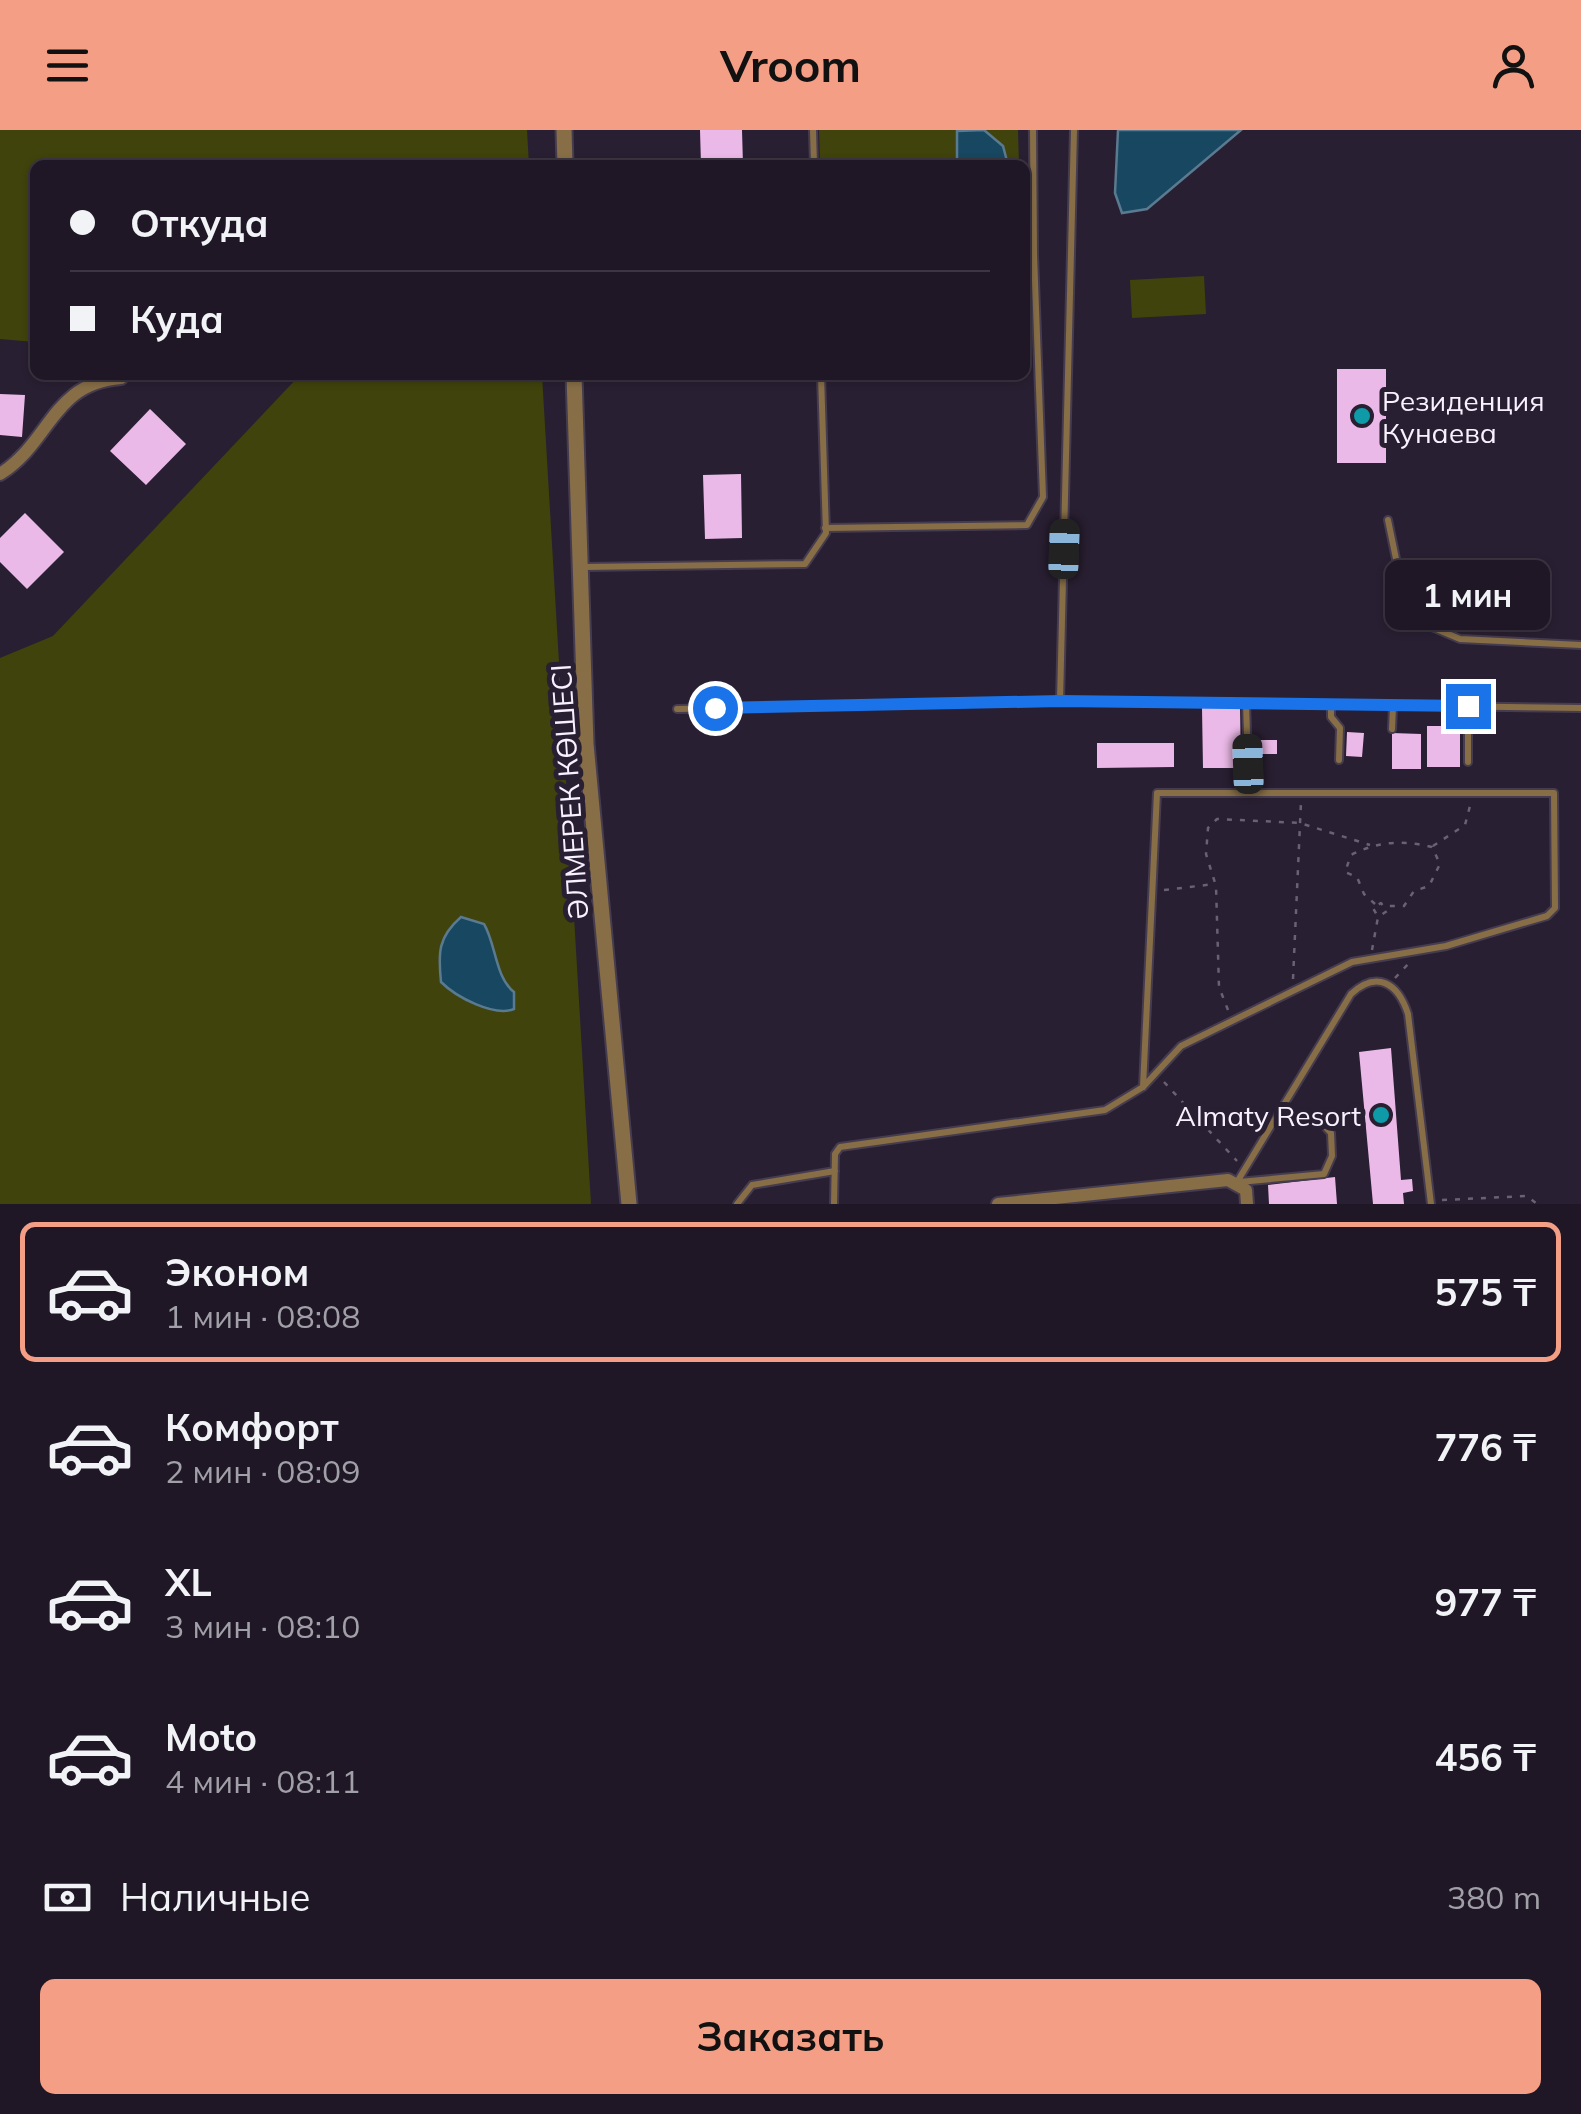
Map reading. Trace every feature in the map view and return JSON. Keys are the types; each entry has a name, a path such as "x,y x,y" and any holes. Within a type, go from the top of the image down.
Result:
{"street":[{"path":"564,130 565,160"},
{"path":"0,474 23,453 74,391 94,380"},
{"name":"ӘЛМЕРЕК КӨШЕСІ","path":"574,380 586,744 630,1204"},
{"path":"998,1204 1238,1182 1246,1190 1247,1204"}],"lane":[{"path":"812,130 814,160"},
{"path":"825,528 1027,525 1042,497 1030,255 1033,130"},
{"path":"1060,701 1074,130"},
{"path":"582,567 805,564 825,528 822,380"},
{"path":"1388,520 1408,617 1460,639 1581,645"},
{"path":"677,709 1060,701 1581,708"},
{"path":"1246,704 1248,764"},
{"path":"1330,704 1331,717 1340,728 1339,760"},
{"path":"1392,729 1393,705"},
{"path":"1468,706 1468,762"},
{"path":"834,1204 835,1154 848,1144 1105,1110 1143,1087 1180,1046 1293,990 1370,957 1422,949 1547,916 1555,908 1554,793 1157,793 1143,1087"},
{"path":"1238,1182 1350,994 1370,980 1390,983 1408,1014 1430,1202"},
{"path":"1238,1182 1324,1174 1332,1156 1331,1133 1318,1119 1279,1112"},
{"path":"737,1204 752,1185 834,1171"}],"path":[{"path":"1293,990 1302,792"},
{"path":"1432,847 1440,864 1429,886 1414,891 1410,904 1376,904 1364,894 1358,877 1343,867 1351,854 1370,845 1391,842 1432,847 1465,825 1473,792"},
{"path":"1232,1020 1219,987 1216,884 1206,854 1208,828 1218,819 1300,823 1370,845"},
{"path":"1152,892 1216,884"},
{"path":"1376,904 1373,912 1378,917"},
{"path":"1378,917 1385,914 1385,906"},
{"path":"1370,957 1378,917"},
{"path":"1390,983 1422,949"},
{"path":"1155,1072 1245,1169"},
{"path":"1430,1202 1526,1196 1537,1204"},
{"path":"1488,1198 1489,1204"}],"shaded area":[{"path":"0,130 527,130 529,160 30,160 30,342 0,339"},
{"path":"819,130 1018,130 1019,160 820,160"},
{"path":"1204,276 1206,314 1132,318 1130,280"},
{"path":"295,380 542,380 591,1204 0,1204 0,658 53,636"}],"water":[{"path":"984,130 1003,146 1007,160 957,160 957,131"},
{"path":"1118,130 1241,130 1147,209 1122,213 1115,193"},
{"path":"461,917 484,924 499,969 514,992 514,1009 496,1010 476,1004 441,982 441,946"}],"building":[{"path":"700,130 742,130 743,160 701,160"},
{"name":"Резиденция Кунаева","path":"1337,369 1386,369 1386,463 1337,463"},
{"path":"0,394 25,395 22,437 0,435"},
{"path":"150,409 186,444 146,485 110,451"},
{"path":"741,474 742,538 705,539 703,475"},
{"path":"25,513 64,552 27,589 0,562 0,538"},
{"path":"1240,707 1241,768 1203,768 1202,708"},
{"path":"1427,726 1460,726 1460,767 1427,767"},
{"path":"1347,732 1364,733 1362,757 1346,756"},
{"path":"1392,733 1421,734 1421,769 1392,769"},
{"path":"1257,740 1277,740 1277,754 1257,754"},
{"path":"1097,743 1174,743 1174,767 1097,768"},
{"name":"Almaty Resort","path":"1391,1048 1401,1180 1412,1179 1413,1191 1403,1193 1404,1204 1373,1204 1359,1052"},
{"name":"Almaty Resort","path":"1335,1177 1337,1204 1269,1204 1268,1185"}],"place":[{"name":"Резиденция Кунаева","path":"1362,416"},
{"name":"Almaty Resort","path":"1381,1115"}],"route":[{"path":"715,708 1060,701 1468,706"}]}
